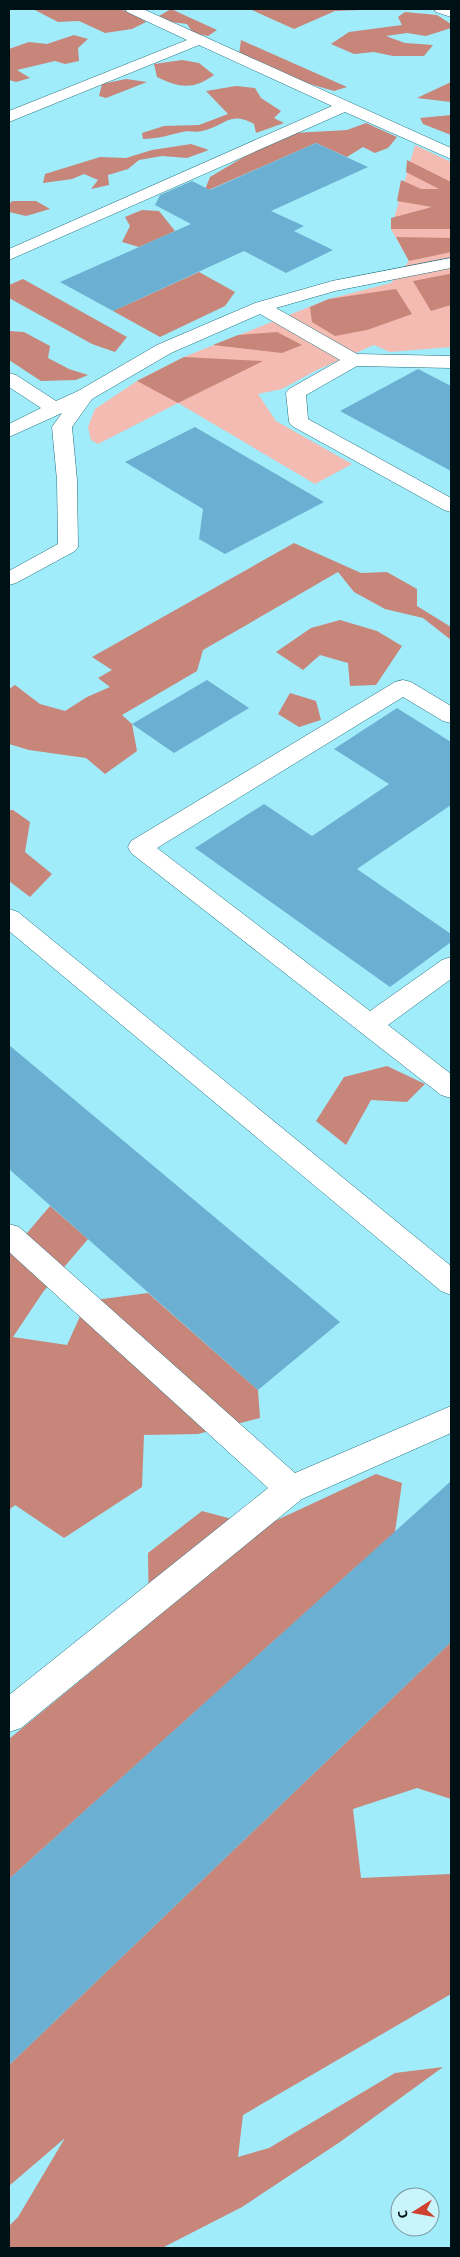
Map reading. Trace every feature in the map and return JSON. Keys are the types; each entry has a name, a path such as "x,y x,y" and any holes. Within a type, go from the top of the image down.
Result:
{"lane":[{"path":"132,9 451,154"},
{"path":"441,9 451,13"},
{"path":"9,117 199,40"},
{"path":"9,255 345,106"},
{"path":"9,431 85,395 164,349 261,307 332,286 451,263"},
{"path":"261,307 353,360 451,362"},
{"path":"353,360 296,393 299,422 451,506"},
{"path":"9,379 56,409"},
{"path":"9,579 68,547 67,480 62,427 85,395"},
{"path":"451,716 404,687 140,847 451,1088"},
{"path":"9,918 451,1283"},
{"path":"369,1025 451,966"},
{"path":"9,1234 292,1489"},
{"path":"9,1716 292,1489 451,1419"}],"shaded area":[{"path":"118,9 134,13 146,22 132,29 105,33 79,21 58,22 35,10"},
{"path":"171,9 217,30 208,36 193,33 187,24 171,22 159,16"},
{"path":"253,9 385,9 335,11 294,29"},
{"path":"405,12 437,15 451,24 451,28 426,36 407,33 386,36 405,43 433,45 424,56 393,56 374,52 354,54 331,44 349,32 402,25 398,17"},
{"path":"74,35 88,39 78,48 79,61 65,64 55,61 17,70 30,78 16,82 9,80 9,49 29,42 47,44"},
{"path":"241,40 347,87 334,91 289,78 239,55"},
{"path":"182,60 199,63 214,75 199,83 186,86 157,77 154,64"},
{"path":"126,79 147,82 106,98 99,96 102,84"},
{"path":"451,82 451,102 417,98"},
{"path":"236,86 255,88 261,98 281,111 274,118 284,123 256,133 254,124 245,120 232,119 200,132 185,131 159,138 143,139 142,133 164,126 199,125 228,114 206,91"},
{"path":"451,115 451,135 423,124 420,118"},
{"path":"366,123 397,137 388,148 375,153 363,147 347,157 316,143 204,192 210,177 269,142 294,133 347,130"},
{"path":"191,144 209,150 187,158 162,156 139,160 128,169 108,175 109,185 91,189 98,180 84,174 72,179 43,183 45,174 100,157 126,158 152,150"},
{"path":"415,145 451,162 451,347 390,352 374,345 317,370 282,389 258,394 276,421 352,464 315,484 178,403 98,444 91,440 88,427 95,409 137,381 184,357 329,299 391,283 409,261 391,229"},
{"path":"407,160 451,182 451,229 391,229 391,218 432,207 397,201 401,180 421,189 439,189 406,172"},
{"path":"12,201 36,201 50,209 26,216 9,212 9,205"},
{"path":"142,210 159,211 175,231 139,247 122,242 130,226 125,217"},
{"path":"396,237 451,238 451,252 409,261"},
{"path":"199,272 235,292 225,306 160,337 113,311"},
{"path":"451,275 451,305 431,311 413,281"},
{"path":"23,279 127,337 115,352 92,344 9,298 9,285"},
{"path":"396,289 412,314 367,330 335,336 312,322 310,307 329,299"},
{"path":"9,331 24,332 50,346 48,358 69,369 88,375 76,380 41,381 9,360"},
{"path":"277,332 302,345 282,353 213,345 238,335"},
{"path":"184,357 263,361 178,403 137,381"},
{"path":"294,543 361,573 387,572 417,589 417,606 451,627 451,640 423,618 385,609 354,592 338,572 203,650 197,671 122,715 132,724 137,751 105,774 86,758 29,750 9,744 9,689 15,685 40,704 65,711 87,697 110,687 98,678 112,670 92,657"},
{"path":"340,620 377,631 402,646 376,685 350,686 348,663 320,655 303,670 276,652 311,628"},
{"path":"290,693 316,701 321,720 299,727 278,714"},
{"path":"9,810 13,810 30,822 25,852 52,874 30,897 9,881"},
{"path":"387,1066 425,1084 407,1102 371,1100 346,1145 316,1121 344,1077"},
{"path":"50,1206 88,1239 43,1292 13,1337 67,1345 87,1301 148,1293 258,1390 260,1418 198,1434 144,1435 142,1487 64,1538 15,1505 9,1510 9,1254"},
{"path":"376,1474 402,1483 395,1532 9,1879 9,1739 149,1624 148,1553 202,1511 262,1527"},
{"path":"451,1642 451,1799 417,1788 353,1809 361,1878 451,1874 451,1994 243,2115 238,2157 269,2148 395,2073 443,2067 340,2142 242,2207 162,2248 9,2248 9,2226 18,2217 65,2138 9,2186 9,2065"}],"building":[{"path":"316,143 368,167 271,211 304,226 294,231 333,250 286,273 244,251 113,311 60,282 191,224 155,205 160,195 192,181 210,190"},
{"path":"418,369 451,386 451,471 340,411"},
{"path":"195,427 324,502 225,554 199,539 203,509 125,462"},
{"path":"207,680 249,708 174,753 132,724"},
{"path":"397,708 451,742 451,805 357,869 451,934 451,942 390,987 195,848 264,804 312,836 389,784 334,749"},
{"path":"9,1045 340,1322 258,1390 9,1169"},
{"path":"451,1481 451,1642 9,2065 9,1879"}]}
